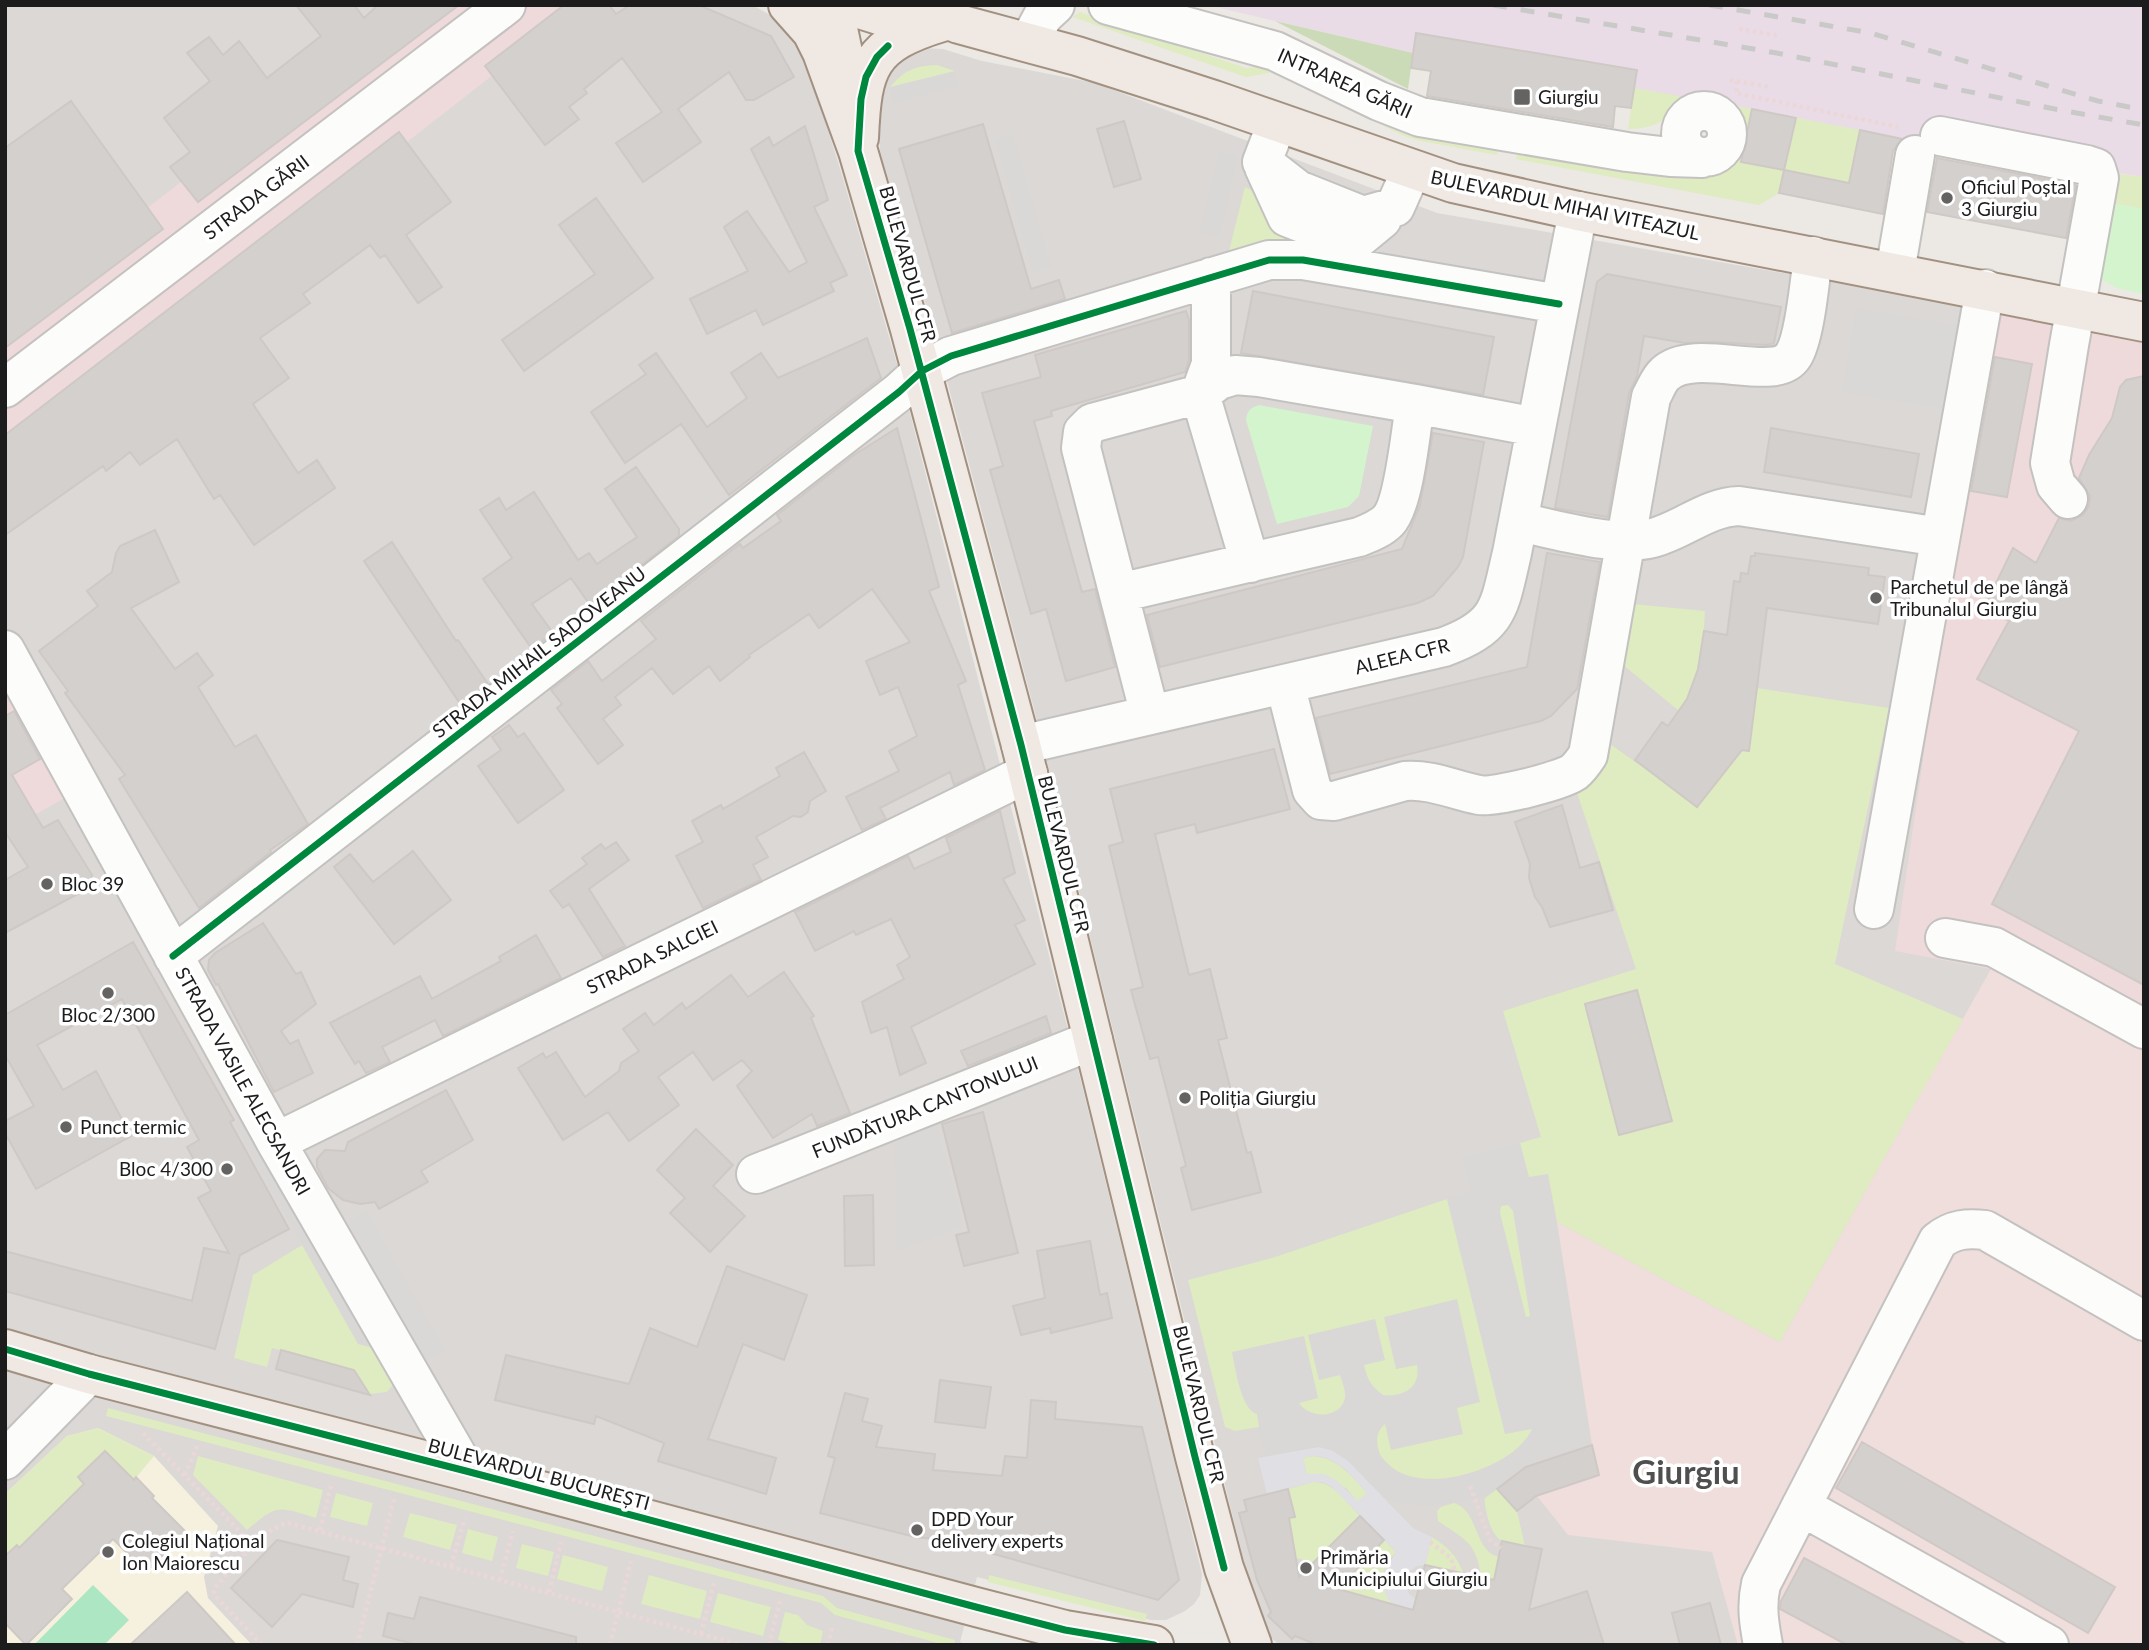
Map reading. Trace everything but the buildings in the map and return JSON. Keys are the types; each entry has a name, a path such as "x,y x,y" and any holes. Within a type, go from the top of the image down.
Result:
{"main road":[{"name":"BULEVARDUL CFR","path":"789,5 812,32 822,52 858,150 922,371 1024,759 1195,1457 1224,1568 1252,1645"},
{"name":"BULEVARDUL CFR","path":"827,5 843,48 858,150"},
{"name":"BULEVARDUL MIHAI VITEAZUL","path":"846,5 879,15 939,17 1029,42 1214,100 1411,171 1454,183 1578,211 2144,322"},
{"path":"858,150 860,99 866,77 877,57 888,46 939,17"},
{"name":"BULEVARDUL BUCUREȘTI","path":"5,1349 89,1374 466,1471 1079,1637 1154,1645"},
{"name":"BULEVARDUL CFR","path":"1224,1568 1224,1645"}],"street":[{"name":"STRADA GĂRII","path":"5,388 506,5"},
{"path":"1029,42 1043,16 1055,5"},
{"name":"INTRAREA GĂRII","path":"1108,5 1275,51 1379,101 1420,117 1627,152 1702,158 1688,151 1681,136 1685,121 1690,115 1627,152"},
{"path":"1277,123 1262,162 1287,217 1353,243 1395,207 1411,171"},
{"path":"1895,272 1928,146 2096,168 2099,178 2050,463 2056,485 2068,499"},
{"name":"ALEEA CFR","path":"1024,759 1150,715 1444,647 1468,638 1488,625 1501,598 1518,522 1578,211"},
{"path":"1285,684 1312,790 1321,800 1334,801 1405,780 1430,781 1483,796 1555,781 1576,771 1588,755 1651,397 1665,374 1682,365 1716,363 1765,368 1784,364 1793,357 1800,338 1813,256"},
{"name":"STRADA MIHAIL SADOVEANU","path":"173,956 900,392 922,371 951,356 1269,260 1303,260 1559,304"},
{"path":"1211,277 1211,364 1200,394 1250,563"},
{"path":"1874,909 1985,289"},
{"path":"1150,715 1081,448 1083,432 1092,423 1200,394 1219,380 1235,375 1259,377 1536,427"},
{"path":"1119,593 1359,537 1377,530 1390,519 1398,500 1415,404"},
{"path":"1518,522 1627,542 1665,534 1709,513 1731,506 1940,537"},
{"name":"STRADA VASILE ALECSANDRI","path":"5,650 276,1142 466,1471"},
{"name":"STRADA SALCIEI","path":"276,1142 1024,759"},
{"path":"1945,938 1994,947 2144,1029"},
{"name":"FUNDĂTURA CANTONULUI","path":"756,1174 1093,1040"},
{"path":"1763,1645 1757,1616 1761,1584 1938,1241 1949,1233 1967,1228 1985,1230 2144,1321"},
{"path":"5,1460 89,1374"},
{"path":"1801,1506 2049,1645"}],"path":[{"path":"1739,29 1780,36"},
{"path":"1730,80 1770,87"},
{"path":"1737,81 1736,93 1928,146"},
{"path":"143,1433 254,1546"},
{"path":"185,1475 197,1446"},
{"path":"320,1530 332,1482"},
{"path":"1470,1486 1490,1541 1501,1548"},
{"path":"357,1645 394,1499"},
{"path":"451,1566 465,1518"},
{"path":"262,1645 216,1597 214,1591 254,1546 282,1524 294,1523 741,1645"},
{"path":"500,1580 513,1531"},
{"path":"549,1592 561,1542"},
{"path":"1430,1542 1451,1558 1455,1571"},
{"path":"610,1645 631,1561"},
{"path":"701,1634 714,1583"},
{"path":"769,1645 780,1601"},
{"path":"828,1645 833,1624"}],"shaded area":[{"path":"5,5 752,5 772,16 798,41 842,175 901,378 1075,1057 1202,1574 1200,1595 1185,1611 1166,1620 1151,1620 977,1577 960,1642 968,1645 5,1645"},
{"path":"410,5 583,5 5,455 5,318"},
{"path":"1207,5 2144,5 2144,177 1913,141 1752,109 1413,53"},
{"path":"921,48 943,49 982,61 1095,83 1437,213 2020,314 2144,340 2144,1645 1280,1645 1271,1638 1257,1615 1033,705 934,332 880,151 878,115 887,74 902,54"},
{"path":"955,71 959,86 894,103 890,87"},
{"path":"1013,134 1051,267 1033,272 995,139"},
{"path":"1219,152 1238,156 1219,237 1200,232"},
{"path":"1998,292 2144,323 2144,1051 1991,969 1895,951 1960,507"},
{"path":"1856,308 1961,326 1947,409 1842,392"},
{"path":"5,650 82,788 5,832"},
{"path":"1991,969 2144,1051 2144,1645 1738,1645 1712,1552 1568,1535 1537,1496 1592,1445 1557,1222 1780,1342"},
{"path":"254,1113 386,1351 358,1344 235,1124"},
{"path":"934,1115 963,1226 897,1251 895,1133"},
{"path":"1520,1143 1529,1177 1548,1174 1592,1445 1526,1467 1486,1495 1430,1506 1397,1502 1383,1497 1348,1461 1319,1447 1265,1457 1257,1415 1251,1413 1245,1405 1232,1352 1304,1336 1318,1398 1300,1402 1324,1415 1336,1411 1344,1400 1319,1380 1308,1335 1375,1318 1385,1360 1367,1375 1416,1365 1396,1369 1384,1316 1457,1299 1480,1402 1457,1408 1463,1434 1391,1450 1385,1425 1386,1463 1531,1429 1505,1435 1447,1199 1471,1192 1462,1158"},
{"path":"367,1212 445,1350 427,1360 349,1222"},
{"name":"Colegiul Național Ion Maiorescu","path":"98,1428 154,1456 218,1526 204,1577 208,1598 252,1645 5,1645 5,1494 67,1436"},
{"path":"1319,1447 1333,1451 1348,1461 1413,1528 1432,1537 1425,1565 1417,1566 1409,1572 1406,1583 1409,1594 1416,1599 1413,1610 1393,1605 1386,1596 1383,1572 1396,1552 1331,1486 1313,1482 1267,1494 1258,1458","holes":["1323,1457 1346,1470 1367,1493 1358,1501 1336,1480 1324,1474 1307,1474 1303,1458"]}],"green space":[{"path":"1080,12 1246,68 1276,65 1355,106 1274,72 1246,77 1073,17"},
{"path":"1275,21 1413,53 1408,89"},
{"path":"937,65 955,71 890,87 911,70"},
{"path":"1634,88 1752,109 1742,162 1784,170 1797,118 1860,130 1849,183 1779,193 1759,205 1516,159 1522,141 1716,165 1731,151 1735,139 1733,121 1722,109 1705,103 1684,105 1655,125 1628,129"},
{"path":"1388,109 1498,142 1497,155 1404,136 1378,123"},
{"path":"2112,173 2144,177 2144,209 2107,202"},
{"path":"1245,187 1272,201 1325,244 1287,243 1229,251"},
{"path":"2106,202 2144,209 2144,294 2116,288 2098,277"},
{"path":"1259,405 1373,426 1359,496 1348,507 1277,524 1246,420 1250,410"},
{"path":"1633,604 1705,611 1696,676 1679,711 1622,664"},
{"path":"1757,688 1889,708 1835,964 1963,1019 1780,1342 1557,1222 1548,1174 1529,1177 1520,1143 1541,1137 1503,1011 1636,969 1577,793 1595,777 1601,765 1606,741 1697,806 1726,746 1749,751"},
{"path":"1447,1199 1505,1434 1532,1429 1522,1443 1490,1465 1449,1478 1410,1476 1394,1469 1380,1455 1377,1438 1385,1424 1391,1450 1463,1434 1457,1408 1480,1402 1457,1299 1384,1317 1396,1369 1417,1365 1418,1373 1413,1385 1397,1394 1383,1395 1373,1385 1365,1370 1364,1365 1385,1360 1375,1319 1308,1335 1319,1380 1340,1375 1344,1386 1345,1398 1342,1405 1331,1413 1310,1412 1299,1403 1318,1398 1304,1336 1232,1352 1243,1397 1251,1411 1257,1414 1259,1427 1235,1431 1225,1427 1188,1280 1272,1258"},
{"path":"1508,1205 1513,1211 1530,1316 1526,1317 1500,1213 1501,1206"},
{"path":"302,1245 358,1344 386,1351 396,1381 387,1392 359,1392 362,1382 354,1370 272,1348 267,1367 234,1358 253,1275"},
{"path":"108,1408 823,1596 837,1608 955,1640 954,1645 945,1645 835,1615 821,1603 106,1416"},
{"path":"98,1428 154,1456 134,1480 105,1451 79,1477 84,1484 19,1548 16,1545 5,1556 5,1494 67,1436"},
{"path":"198,1456 323,1490 316,1518 294,1511 273,1511 247,1530 193,1475"},
{"path":"1313,1456 1336,1464 1367,1493 1358,1502 1346,1488 1307,1475 1303,1458"},
{"path":"1313,1482 1334,1489 1360,1516 1313,1563 1296,1558 1289,1518 1295,1516 1288,1489"},
{"path":"1497,1489 1517,1511 1525,1546 1502,1541 1492,1528 1485,1498"},
{"path":"336,1493 373,1503 367,1526 330,1517"},
{"path":"1454,1503 1468,1514 1485,1547 1491,1554 1499,1557 1494,1579 1481,1577 1472,1548 1438,1521 1437,1511"},
{"path":"410,1513 457,1525 450,1550 403,1537"},
{"path":"468,1529 498,1537 492,1561 462,1553"},
{"path":"1432,1537 1451,1552 1463,1573 1425,1565"},
{"path":"1384,1540 1396,1552 1390,1559 1393,1605 1340,1599 1339,1588"},
{"path":"522,1544 554,1552 548,1576 516,1568"},
{"path":"563,1555 608,1567 602,1591 557,1579"},
{"path":"649,1575 707,1591 700,1619 641,1604"},
{"path":"989,1575 1147,1614 1145,1621 988,1582"},
{"path":"93,1585 129,1620 104,1645 34,1645"},
{"path":"718,1593 771,1607 763,1636 710,1622"},
{"path":"785,1612 798,1615 807,1625 823,1631 820,1645 795,1645 778,1640"}],"railway":[{"path":"1493,5 1777,53 2144,125"},
{"path":"1709,5 1871,33 2098,101 2144,110"}],"cycle path":[{"path":"888,46 877,57 866,77 861,99 858,151 910,329 1021,745 1224,1568"},
{"path":"173,956 899,392 922,371 951,356 1269,260 1303,260 1559,304"},
{"path":"5,1349 89,1374 1065,1630 1154,1645"}],"place":[{"name":"Giurgiu","path":"1522,97"},
{"name":"Oficiul Poștal 3 Giurgiu","path":"1947,198"},
{"name":"Parchetul de pe lângă Tribunalul Giurgiu","path":"1876,598"},
{"name":"Bloc 39","path":"47,884"},
{"name":"Bloc 2/300","path":"108,993"},
{"name":"Poliția Giurgiu","path":"1185,1098"},
{"name":"Punct termic","path":"66,1127"},
{"name":"Bloc 4/300","path":"227,1169"},
{"name":"DPD Your delivery experts","path":"917,1530"},
{"name":"Colegiul Național Ion Maiorescu","path":"108,1552"},
{"name":"Primăria Municipiului Giurgiu","path":"1306,1568"}],"district":[{"name":"Giurgiu","path":"1686,1472"}]}
